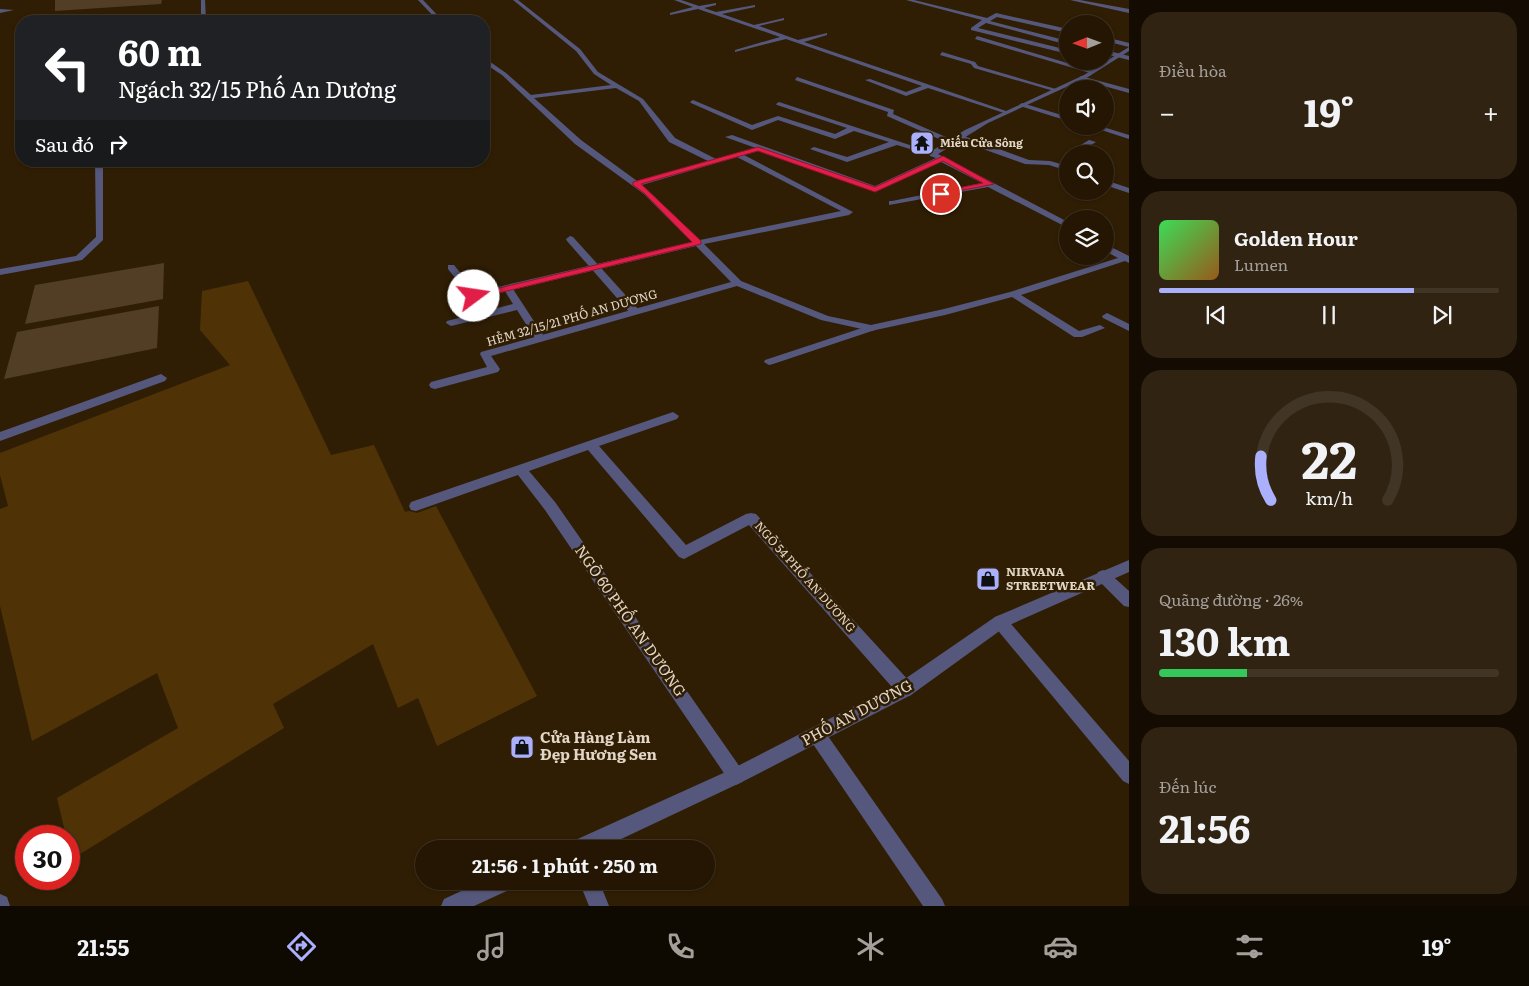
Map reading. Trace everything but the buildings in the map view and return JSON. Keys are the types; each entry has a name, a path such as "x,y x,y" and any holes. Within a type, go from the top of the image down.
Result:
{"street":[{"path":"203,0 204,15"},
{"path":"420,0 436,15"},
{"path":"515,0 578,50 596,73 641,100 672,140 716,162"},
{"path":"676,0 1006,112"},
{"path":"908,0 1059,41"},
{"path":"1072,0 1129,11"},
{"path":"672,14 714,4"},
{"path":"714,14 753,6"},
{"path":"0,11 11,10"},
{"path":"1059,29 996,15 973,29 1059,50"},
{"path":"751,27 782,19"},
{"path":"796,42 825,34"},
{"path":"737,52 784,38"},
{"path":"977,38 1092,72"},
{"path":"1114,41 1129,45"},
{"path":"1114,58 1129,49"},
{"path":"942,54 973,63 976,67 1056,90"},
{"path":"1114,55 1129,58"},
{"path":"490,65 504,74 578,142 646,192 738,283 825,318 871,328"},
{"path":"933,154 955,139 1006,112 1056,90 1095,70"},
{"path":"1081,78 1129,91"},
{"path":"797,79 892,111 889,115 955,139 1028,162 1051,163 1059,166"},
{"path":"868,80 906,94 929,85"},
{"path":"530,97 617,86"},
{"path":"694,102 752,128 778,118 835,137 854,128"},
{"path":"779,104 943,158 1059,221"},
{"path":"1022,105 1059,116"},
{"path":"1114,133 1129,138"},
{"path":"729,137 875,190 943,158"},
{"path":"814,149 847,160 897,142"},
{"path":"1086,145 1092,142"},
{"path":"636,184 758,149"},
{"path":"451,267 474,296 698,243 849,212 738,155"},
{"path":"1051,163 1059,159"},
{"path":"0,272 79,258 100,238 99,167"},
{"path":"892,203 990,184"},
{"path":"1114,185 1129,191"},
{"path":"570,239 635,312"},
{"path":"1114,252 1127,259"},
{"path":"769,362 871,328 945,312 1013,294 1127,259"},
{"name":"HẺM 32/15/21 PHỐ AN DƯƠNG","path":"435,386 494,368 485,354 738,283"},
{"path":"508,288 540,338"},
{"path":"1013,294 1078,335 1100,328"},
{"path":"451,323 519,306"},
{"path":"1107,316 1129,328"},
{"path":"0,437 161,378"},
{"path":"416,506 673,416"},
{"name":"NGÕ 54 PHỐ AN DƯƠNG","path":"590,444 684,553 751,518 905,689"},
{"name":"NGÕ 60 PHỐ AN DƯƠNG","path":"520,469 550,506 736,776"},
{"name":"PHỐ AN DƯƠNG","path":"597,840 736,776 905,689 1000,622 1129,566"},
{"path":"1103,576 1129,601"},
{"path":"1000,622 1129,775"},
{"path":"817,735 935,906"},
{"path":"452,906 487,890"},
{"path":"593,890 599,906"}],"shaded area":[{"path":"55,0 162,0 161,4 55,11"},
{"path":"164,263 163,299 25,324 35,285"},
{"path":"159,306 157,348 4,379 17,332"}],"place":[{"name":"Miếu Cửa Sông","path":"922,143"},
{"name":"NIRVANA STREETWEAR","path":"988,579"},
{"name":"Cửa Hàng Làm Đẹp Hương Sen","path":"522,747"}],"route":[{"path":"474,296 698,243 636,184 758,149 875,190 943,158 990,184 941,194"}]}
